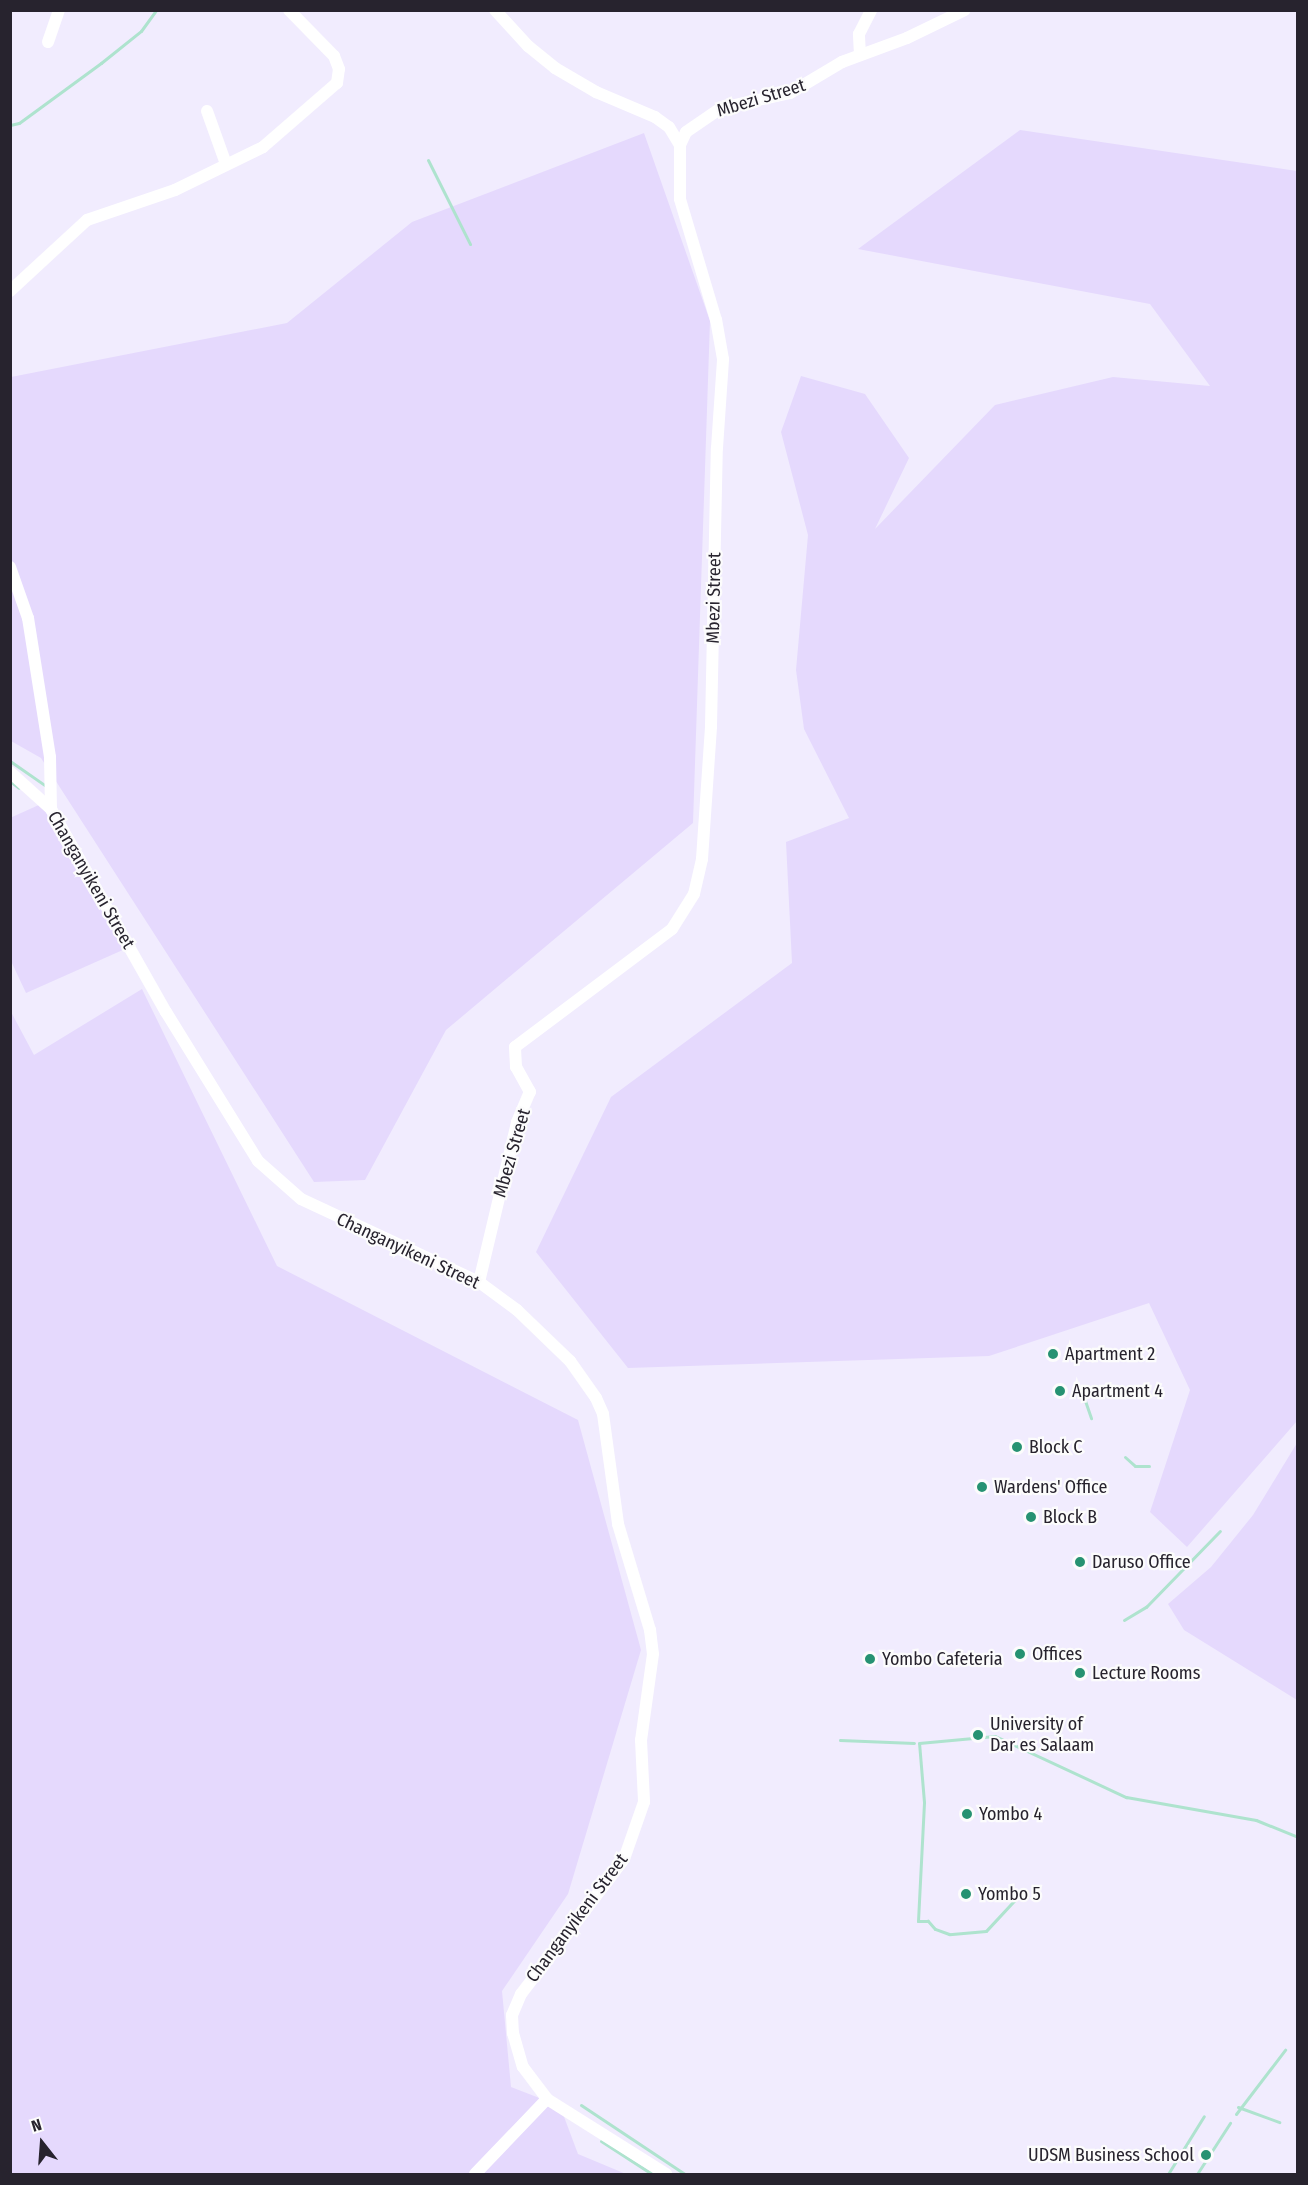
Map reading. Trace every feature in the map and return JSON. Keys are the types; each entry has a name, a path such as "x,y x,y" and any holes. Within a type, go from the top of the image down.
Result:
{"street":[{"path":"48,42 59,10"},
{"path":"10,291 87,220 175,190 263,147 337,83 339,69 334,56 289,10"},
{"path":"495,10 528,46 555,68 596,92 655,117 669,127 680,145"},
{"path":"860,55 860,34 871,10"},
{"name":"Mbezi Street","path":"479,1282 517,1122 530,1092 516,1067 515,1047 672,929 694,894 702,859 711,726 717,448 723,359 716,320 680,199 680,145 686,132 721,108 790,93 860,55 966,10"},
{"path":"207,111 226,164"},
{"path":"10,567 30,629 50,757 51,809"},
{"name":"Changanyikeni Street","path":"10,772 51,809 166,1012 258,1161 301,1199 479,1282 517,1310 555,1347 596,1398 603,1414 618,1524 650,1630 653,1654 641,1740 644,1802 632,1842 624,1859 532,1974 512,2015 513,2040 520,2062 547,2100 666,2175"},
{"path":"475,2175 547,2100"}],"shaded area":[{"path":"1020,130 1297,171 1297,1421 1187,1547 1150,1512 1190,1390 1149,1303 989,1356 628,1368 536,1252 611,1097 792,963 786,842 849,818 804,729 796,670 808,535 781,432 801,376 865,394 909,458 875,529 995,405 1113,377 1210,386 1150,304 858,249"},
{"path":"644,133 710,321 693,823 446,1030 365,1180 314,1182 41,758 11,741 11,377 287,323 412,222"},
{"path":"41,804 125,949 26,993 11,961 10,818"},
{"path":"142,989 277,1266 578,1420 641,1650 568,1894 502,1991 511,2087 560,2106 578,2154 626,2174 11,2174 10,1010 34,1055"},
{"path":"1297,1443 1298,1700 1184,1630 1168,1604 1211,1567 1253,1515"}],"waterway":[{"path":"10,125 19,123 101,63 141,31 156,10"},
{"path":"428,160 470,244"},
{"path":"10,761 46,786"},
{"path":"10,781 19,788"},
{"path":"1081,1389 1091,1418"},
{"path":"1125,1457 1135,1466 1149,1466"},
{"path":"1124,1620 1146,1607 1220,1531"},
{"path":"1023,1891 986,1931 949,1934 935,1929 928,1921 918,1921 924,1802 919,1743 995,1736 1126,1797 1256,1820 1298,1837"},
{"path":"840,1740 914,1743"},
{"path":"1236,2114 1285,2050"},
{"path":"581,2105 685,2174"},
{"path":"1238,2107 1279,2122"},
{"path":"1168,2174 1204,2116"},
{"path":"1197,2174 1230,2123"},
{"path":"601,2141 652,2174"}],"place":[{"name":"Apartment 2","path":"1053,1354"},
{"name":"Apartment 4","path":"1060,1391"},
{"name":"Block C","path":"1017,1447"},
{"name":"Wardens' Office","path":"982,1487"},
{"name":"Block B","path":"1031,1517"},
{"name":"Daruso Office","path":"1080,1562"},
{"name":"Offices","path":"1020,1654"},
{"name":"Yombo Cafeteria","path":"870,1659"},
{"name":"Lecture Rooms","path":"1080,1673"},
{"name":"University of Dar es Salaam","path":"978,1735"},
{"name":"Yombo 4","path":"967,1814"},
{"name":"Yombo 5","path":"966,1894"},
{"name":"UDSM Business School","path":"1206,2155"}]}
